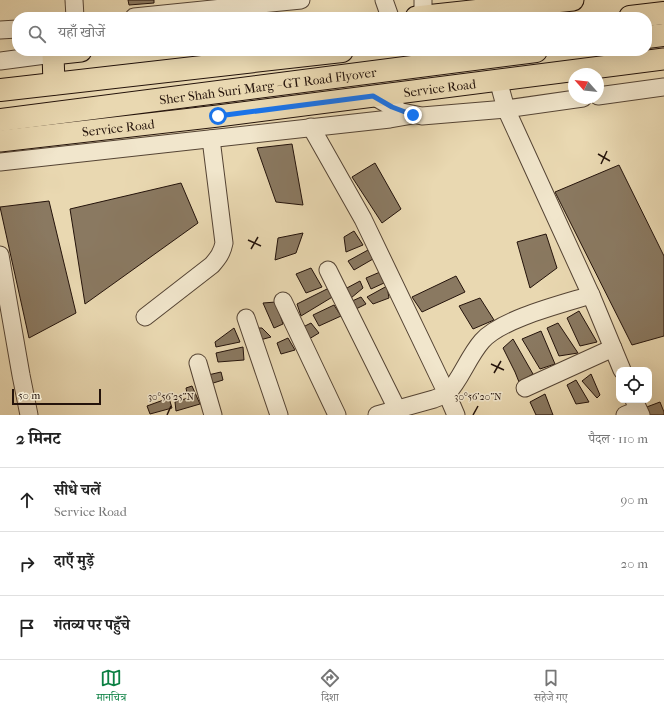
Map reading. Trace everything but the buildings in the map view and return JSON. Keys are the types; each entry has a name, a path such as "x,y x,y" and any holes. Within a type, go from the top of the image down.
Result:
{"highway":[{"path":"652,14 664,12"},
{"path":"652,36 664,35"},
{"name":"Sher Shah Suri Marg - GT Road Flyover","path":"0,90 298,56"},
{"name":"Sher Shah Suri Marg - GT Road Flyover","path":"0,120 497,56"}],"main road":[{"path":"421,11 572,0"},
{"path":"52,56 54,84"},
{"name":"Service Road","path":"0,141 373,96 664,58"}],"street":[{"path":"74,0 75,12"},
{"path":"183,12 301,0"},
{"path":"384,0 388,12"},
{"path":"0,30 12,29"},
{"path":"0,61 37,56"},
{"path":"498,80 506,109 591,294 621,367"},
{"path":"604,95 664,87"},
{"path":"373,96 392,107 413,115"},
{"path":"0,162 402,118 413,115 506,109 568,100"},
{"path":"311,128 363,219 456,415"},
{"path":"144,318 212,265 219,258 222,252 224,243 211,139"},
{"path":"0,255 29,415"},
{"path":"328,270 399,412"},
{"path":"377,415 399,412 446,394 482,340 491,332 519,318 591,294"},
{"path":"283,301 337,415"},
{"path":"246,318 279,415"},
{"path":"525,388 613,348"},
{"path":"198,364 213,415"}],"route":[{"path":"218,116 373,96 402,112 413,115"}]}
